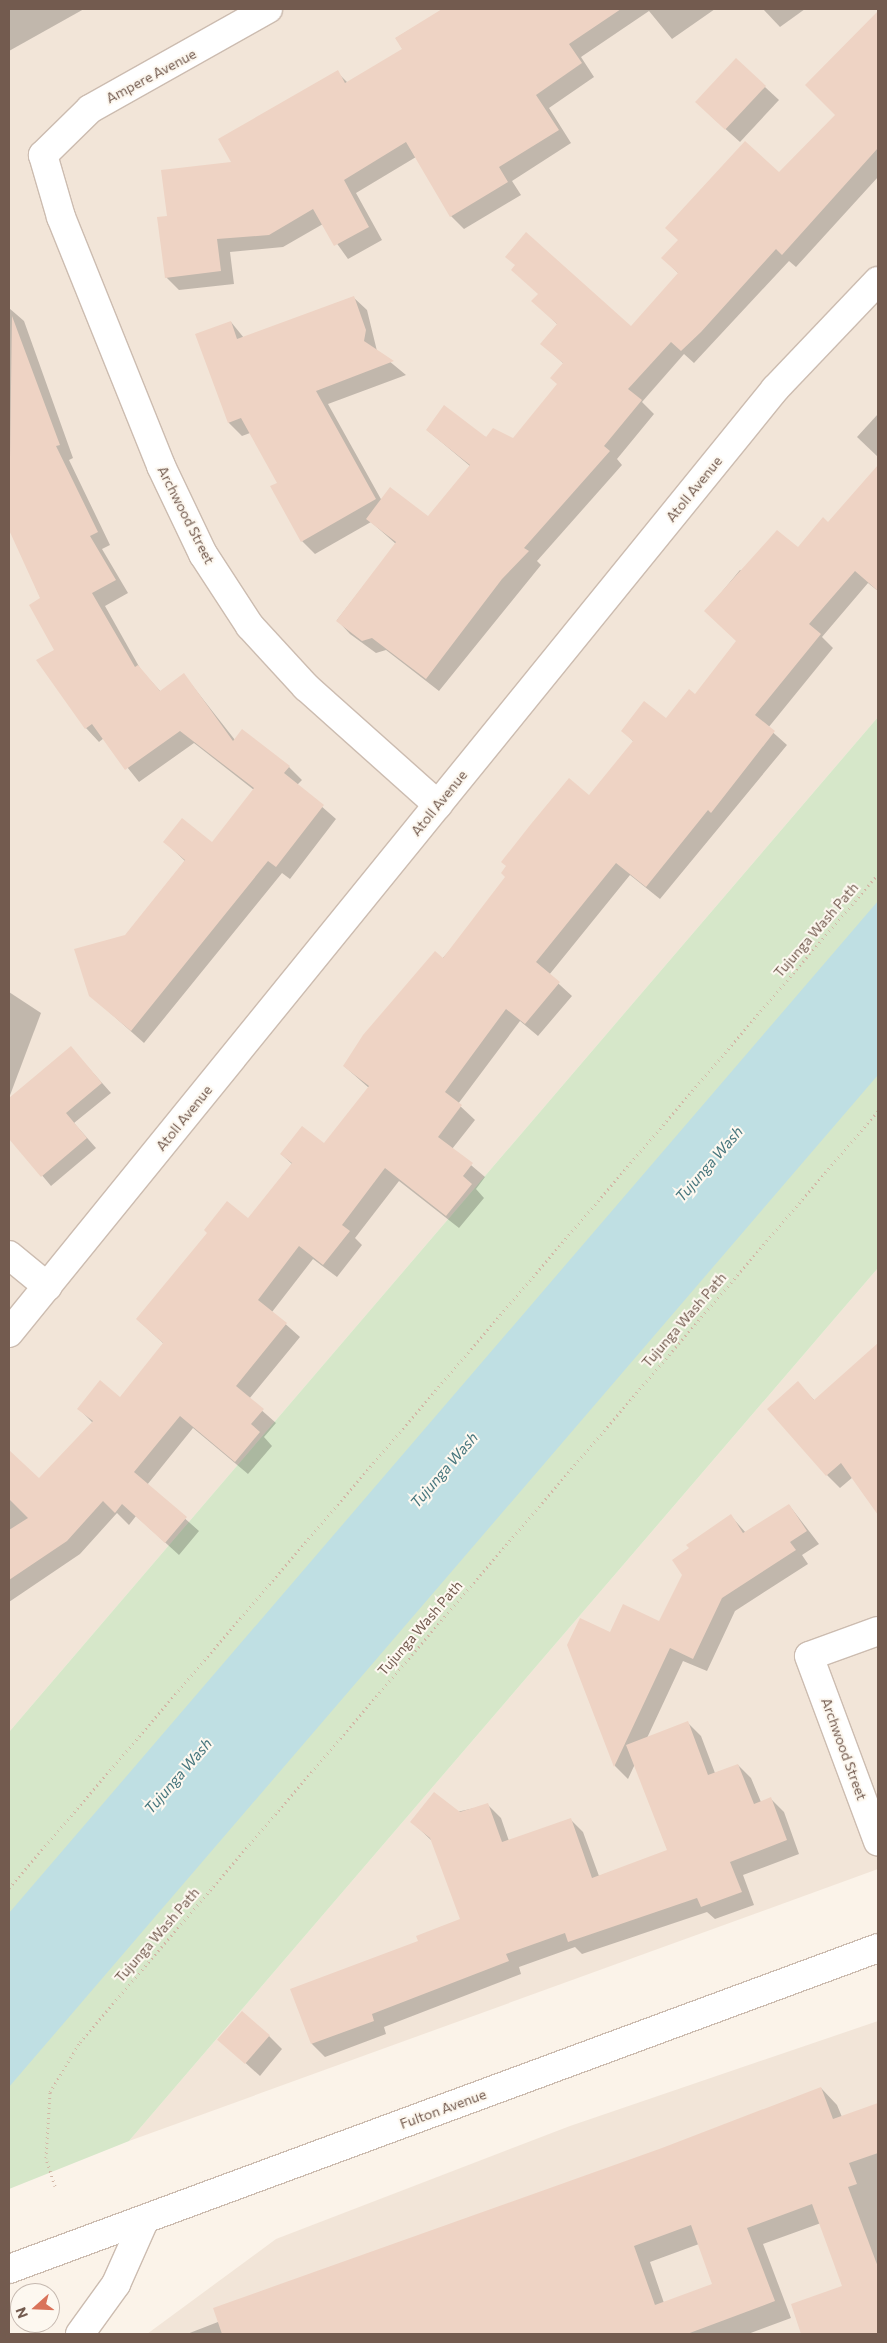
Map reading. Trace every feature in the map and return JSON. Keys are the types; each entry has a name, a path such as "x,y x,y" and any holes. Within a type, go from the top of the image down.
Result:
{"street":[{"name":"Ampere Avenue","path":"43,155 90,108 268,9"},
{"name":"Archwood Street","path":"43,155 61,218 146,430 204,554 250,626 306,687 438,804"},
{"name":"Atoll Avenue","path":"9,1333 775,389 878,281"},
{"path":"9,1255 48,1287"},
{"name":"Archwood Street","path":"878,1631 809,1656 878,1842"},
{"name":"Fulton Avenue","path":"9,2269 878,1948"},
{"path":"80,2334 116,2284 145,2219"}],"path":[{"name":"Tujunga Wash Path","path":"9,1888 878,874"},
{"name":"Tujunga Wash Path","path":"55,2186 46,2158 50,2092 80,2042 878,1111"}],"shaded area":[{"path":"9,9 878,9 878,717 9,1732"},
{"path":"878,1268 878,1869 129,2141"},
{"path":"878,2021 878,2334 147,2334 276,2239 570,2126"}],"green space":[{"path":"878,717 878,1268 129,2141 9,2189 9,1732"}],"water":[{"name":"Tujunga Wash","path":"878,901 878,1075 9,2087 9,1913"}],"building":[{"path":"442,9 621,9 569,44 582,63 536,95 559,130 499,167 508,182 450,217 406,142 344,180 369,227 334,246 313,209 269,235 217,239 221,271 165,278 157,217 167,216 161,170 231,162 218,139 338,70 345,83 402,49 395,38"},
{"path":"878,11 878,148 782,255 776,249 701,332 681,351 671,342 628,389 642,400 604,446 610,451 524,548 529,551 502,579 426,679 372,638 362,641 336,621 396,542 366,519 390,487 428,516 470,465 426,430 444,405 486,437 493,428 513,438 557,384 550,378 563,363 540,344 557,324 531,301 538,294 511,270 515,265 505,257 526,232 631,326 678,273 661,258 678,240 665,228 745,141 779,172 835,115 805,85"},
{"path":"736,58 766,86 725,130 695,102"},
{"path":"354,296 366,330 364,341 394,361 316,391 376,499 301,542 270,486 277,483 241,418 228,423 195,334 231,321 237,339"},
{"path":"12,316 60,445 56,446 98,532 90,536 116,580 92,593 135,667 138,665 160,691 184,673 233,741 242,729 290,766 284,773 324,805 276,867 268,861 131,1031 89,996 74,949 125,935 185,860 163,842 182,818 212,842 254,788 180,731 125,770 92,724 85,729 36,660 54,650 29,605 40,598 9,530"},
{"path":"878,465 878,591 855,571 809,624 821,634 755,715 775,731 711,813 708,810 646,887 616,863 536,962 560,982 525,1024 506,1009 445,1092 462,1105 438,1137 473,1163 463,1176 472,1184 446,1216 385,1168 342,1225 350,1231 323,1265 299,1246 258,1300 287,1323 236,1386 264,1409 251,1424 260,1432 235,1462 180,1416 134,1472 187,1517 165,1543 122,1504 115,1513 103,1501 67,1541 9,1580 9,1530 28,1518 9,1499 9,1450 39,1478 93,1421 77,1409 100,1380 120,1397 163,1343 136,1319 207,1233 204,1230 227,1201 248,1218 292,1163 280,1154 302,1126 324,1143 369,1086 343,1066 363,1035 435,951 443,958 505,877 501,873 506,866 501,862 531,824 569,778 589,795 633,741 621,731 644,701 666,718 689,689 695,694 736,641 704,611 777,530 798,547 823,517 828,522"},
{"path":"71,1046 102,1083 66,1113 87,1138 41,1177 9,1139 9,1098"},
{"path":"878,1343 878,1515 841,1463 826,1476 767,1409 798,1381 814,1400"},
{"path":"789,1504 807,1531 790,1542 796,1550 722,1598 693,1659 670,1648 614,1767 567,1645 580,1618 610,1632 623,1604 659,1621 682,1575 672,1560 689,1548 686,1545 731,1514 743,1533"},
{"path":"688,1721 708,1775 738,1764 754,1804 771,1797 787,1840 730,1862 742,1892 701,1907 697,1898 568,1942 565,1933 506,1954 509,1961 372,2014 374,2021 311,2044 290,1989 418,1941 416,1936 460,1919 430,1838 410,1822 434,1792 460,1812 488,1803 502,1842 571,1818 592,1878 667,1850 626,1745"},
{"path":"242,2011 270,2035 245,2064 217,2040"},
{"path":"821,2087 833,2119 878,2103 878,2153 849,2163 857,2184 848,2187 878,2267 878,2334 801,2334 791,2304 842,2286 812,2204 747,2228 775,2301 687,2334 222,2334 213,2308 662,2148","holes":["691,2225 712,2284 655,2305 634,2246"]}]}
